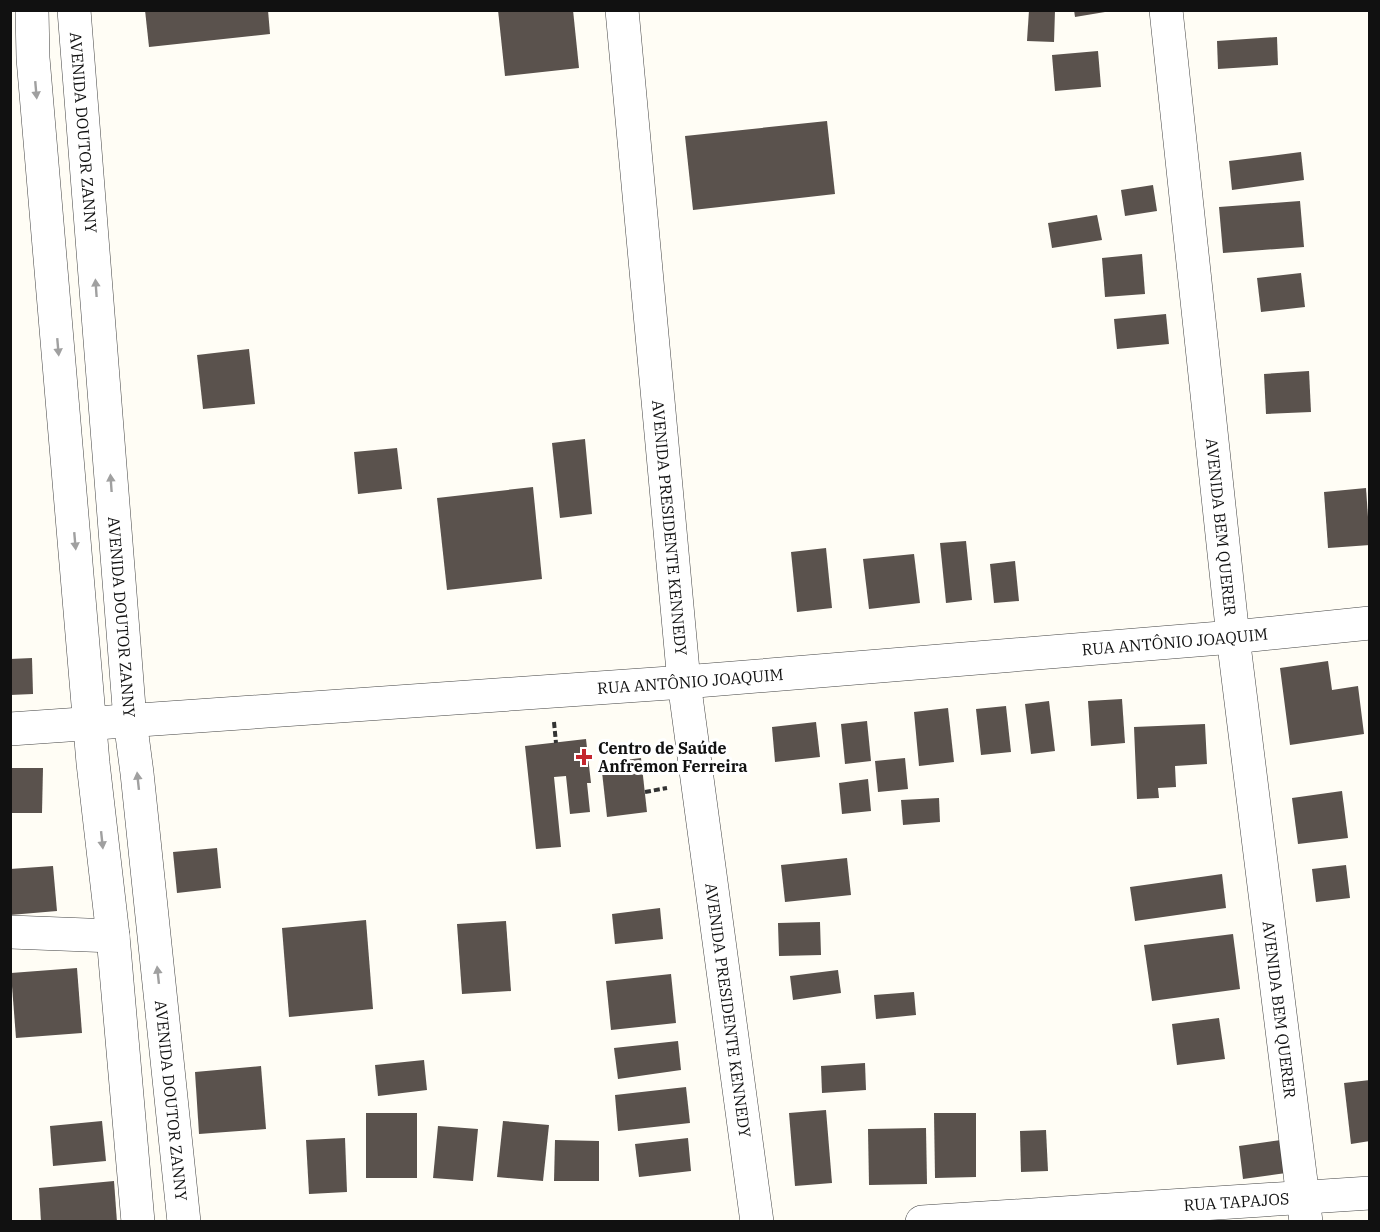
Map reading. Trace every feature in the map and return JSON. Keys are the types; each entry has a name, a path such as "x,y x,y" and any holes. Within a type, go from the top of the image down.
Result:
{"street":[{"path":"32,10 22,58 113,936 138,1221"},
{"name":"AVENIDA DOUTOR ZANNY","path":"74,10 130,720 184,1221"},
{"name":"AVENIDA PRESIDENTE KENNEDY","path":"621,10 684,682 757,1221"},
{"name":"AVENIDA BEM QUERER","path":"1166,10 1233,637 1305,1210"},
{"name":"RUA ANTÔNIO JOAQUIM","path":"10,729 684,682 1233,637 1370,623"},
{"path":"10,932 113,936"},
{"name":"RUA TAPAJOS","path":"922,1221 1305,1210 1370,1193"}],"building":[{"path":"145,10 268,10 270,34 149,47"},
{"path":"498,10 573,10 579,68 505,76"},
{"path":"1029,10 1055,10 1054,42 1027,41"},
{"path":"1074,10 1105,10 1105,12 1075,17"},
{"path":"1277,37 1278,65 1218,69 1217,41"},
{"path":"1098,51 1101,87 1055,91 1052,55"},
{"path":"827,121 835,194 693,210 685,136"},
{"path":"1301,152 1304,180 1232,190 1229,161"},
{"path":"1153,185 1157,211 1125,216 1121,190"},
{"path":"1300,201 1304,247 1223,253 1219,207"},
{"path":"1097,215 1102,240 1052,248 1048,223"},
{"path":"1142,254 1145,294 1105,297 1102,258"},
{"path":"1301,273 1305,307 1261,312 1257,278"},
{"path":"1166,314 1169,344 1117,349 1114,319"},
{"path":"249,349 255,404 203,409 197,355"},
{"path":"1309,371 1311,412 1266,414 1264,374"},
{"path":"585,439 592,514 560,518 552,443"},
{"path":"397,448 402,489 358,494 354,452"},
{"path":"533,487 542,579 447,590 437,498"},
{"path":"1366,488 1370,545 1328,548 1324,492"},
{"path":"966,541 972,600 946,603 940,543"},
{"path":"826,548 832,608 797,612 791,552"},
{"path":"914,554 920,603 869,609 863,559"},
{"path":"1015,561 1019,601 994,603 990,564"},
{"path":"32,658 33,694 10,695 10,659"},
{"path":"1328,661 1332,690 1358,686 1364,734 1290,745 1280,668"},
{"path":"1122,699 1125,743 1091,746 1088,701"},
{"path":"1049,701 1055,751 1031,754 1025,704"},
{"path":"1006,706 1011,752 981,755 976,709"},
{"path":"948,708 954,762 919,766 914,712"},
{"path":"867,721 871,761 845,764 841,724"},
{"path":"816,722 820,757 775,762 772,727"},
{"path":"1205,724 1207,764 1175,766 1176,787 1158,788 1159,798 1137,799 1134,727"},
{"path":"586,739 591,783 587,783 590,812 570,814 566,776 554,777 561,847 536,849 525,746"},
{"path":"641,758 647,812 607,817 601,763"},
{"path":"905,758 908,789 878,792 875,761"},
{"path":"10,768 43,768 42,813 10,813"},
{"path":"868,779 871,811 842,814 839,783"},
{"path":"1342,791 1348,838 1298,844 1292,798"},
{"path":"939,798 940,822 903,825 901,800"},
{"path":"217,848 221,888 177,893 173,852"},
{"path":"847,858 851,895 785,902 781,865"},
{"path":"1346,865 1350,898 1316,902 1312,869"},
{"path":"53,866 57,911 10,915 10,869"},
{"path":"1222,874 1226,908 1135,921 1130,887"},
{"path":"660,908 663,939 615,944 612,914"},
{"path":"366,920 373,1009 289,1017 282,928"},
{"path":"506,921 511,991 462,994 457,924"},
{"path":"820,922 821,955 779,956 778,923"},
{"path":"1233,934 1240,989 1152,1001 1144,945"},
{"path":"77,968 82,1033 16,1038 11,973"},
{"path":"838,970 841,993 793,1000 790,976"},
{"path":"671,974 676,1023 611,1030 606,981"},
{"path":"914,992 916,1015 876,1019 874,995"},
{"path":"1219,1018 1225,1059 1177,1065 1172,1024"},
{"path":"678,1041 681,1070 618,1079 614,1048"},
{"path":"424,1060 427,1090 378,1096 375,1065"},
{"path":"865,1063 866,1090 822,1093 821,1066"},
{"path":"261,1066 266,1129 199,1134 195,1072"},
{"path":"1370,1080 1370,1141 1351,1144 1344,1083"},
{"path":"686,1087 690,1123 618,1131 615,1095"},
{"path":"826,1110 832,1183 795,1186 789,1113"},
{"path":"366,1113 417,1113 417,1178 366,1178"},
{"path":"934,1113 976,1113 976,1177 935,1178"},
{"path":"102,1121 106,1161 53,1166 50,1126"},
{"path":"503,1121 549,1125 543,1181 497,1177"},
{"path":"438,1126 478,1129 473,1181 433,1178"},
{"path":"926,1128 927,1184 869,1185 868,1129"},
{"path":"1046,1130 1048,1171 1021,1172 1020,1131"},
{"path":"345,1138 347,1192 309,1194 306,1140"},
{"path":"688,1138 691,1171 639,1177 635,1144"},
{"path":"555,1140 599,1141 599,1181 554,1181"},
{"path":"1281,1140 1286,1173 1243,1179 1239,1146"},
{"path":"114,1181 117,1222 41,1222 39,1188"}],"place":[{"name":"Centro de Saúde Anfremon Ferreira","path":"584,757"}]}
